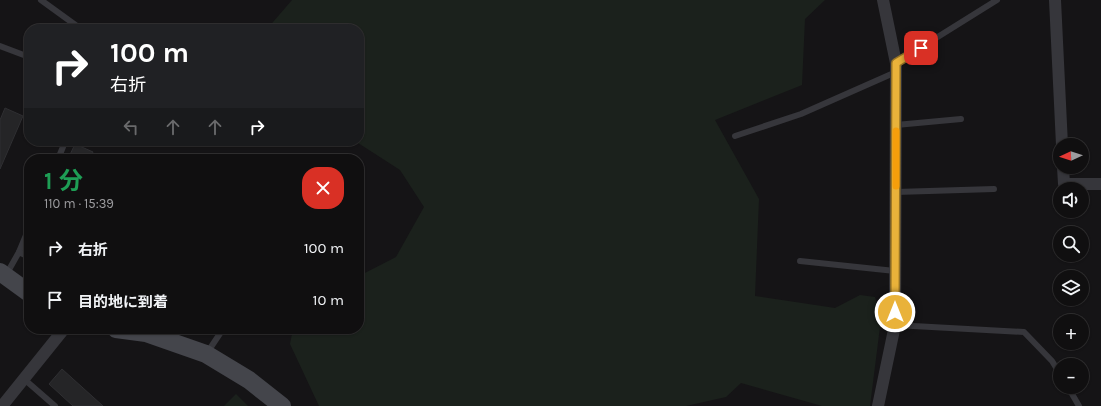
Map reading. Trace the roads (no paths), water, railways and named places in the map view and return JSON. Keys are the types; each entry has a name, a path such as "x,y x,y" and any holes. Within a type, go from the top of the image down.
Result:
{"street":[{"path":"878,406 895,325 896,68 883,0"},
{"path":"1055,0 1062,138"},
{"path":"1063,174 1064,184 1101,184"},
{"path":"3,274 24,289"},
{"path":"2,406 60,334"},
{"path":"149,334 206,354 249,380 282,406"}],"lane":[{"path":"41,0 73,24"},
{"path":"735,136 801,114 896,68 997,0"},
{"path":"0,46 24,55"},
{"path":"896,125 961,119"},
{"path":"896,192 994,189"},
{"path":"3,274 19,252 24,240"},
{"path":"19,252 24,254"},
{"path":"800,261 895,271"},
{"path":"895,325 1024,332 1053,363"},
{"path":"206,354 220,334"},
{"path":"24,379 55,406"},
{"path":"1072,394 1079,406"}]}
